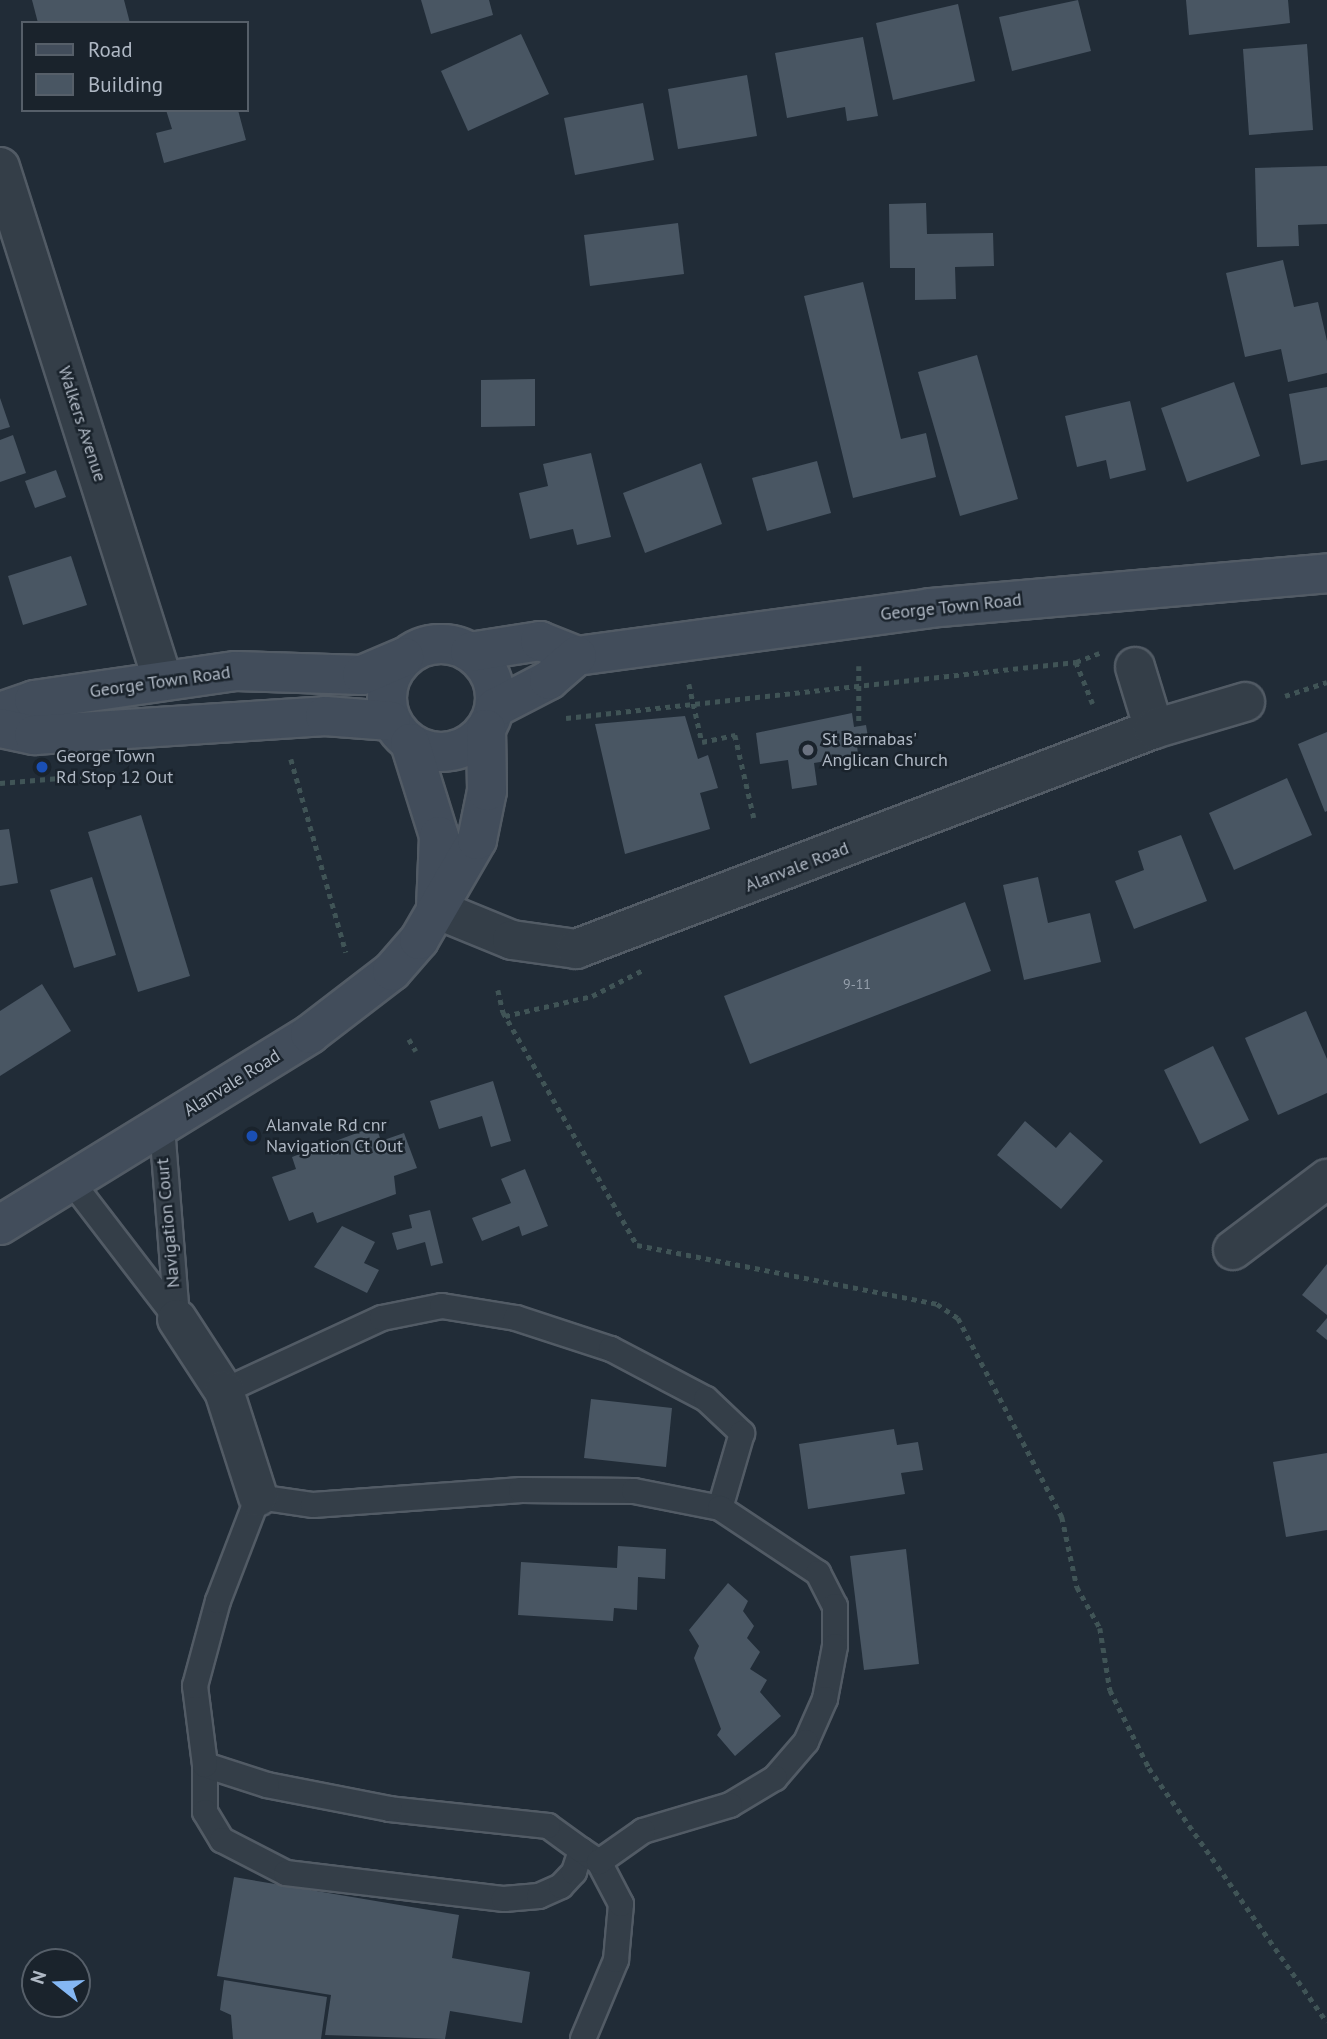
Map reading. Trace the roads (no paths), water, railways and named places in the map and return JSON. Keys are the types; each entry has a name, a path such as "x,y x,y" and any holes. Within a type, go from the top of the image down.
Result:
{"main road":[{"name":"George Town Road","path":"470,652 540,641 577,656 930,608 1327,573"},
{"path":"436,909 439,836 400,732 387,687 404,657 436,643 470,652 491,676 490,718"},
{"path":"0,728 34,735 325,716 400,732 442,752 459,749 490,718 550,680 577,656"},
{"name":"George Town Road","path":"0,712 34,700 236,671 362,675 404,657"},
{"name":"Alanvale Road","path":"0,1225 310,1034 392,971 436,909 477,840 486,791 490,718"}],"street":[{"name":"Walkers Avenue","path":"0,167 163,681"},
{"path":"1123,658 1154,729"},
{"name":"Alanvale Road","path":"436,909 512,940 576,949 1154,729 1263,700"},
{"path":"1233,1250 1327,1179"},
{"name":"Navigation Court","path":"177,1319 224,1391 258,1497"}],"lane":[{"name":"Navigation Court","path":"162,1127 177,1319"},
{"name":"Navigation Court","path":"71,1181 177,1319"},
{"path":"224,1391 382,1318 442,1306 516,1318 611,1349 705,1399 742,1433 720,1508"},
{"path":"521,1490 622,1491 720,1508 818,1573 835,1606 825,1699 806,1742 775,1778 730,1805 643,1831 590,1856 561,1886 516,1898 461,1899 286,1873 222,1840 205,1812 205,1765 195,1685 218,1601 258,1497 313,1504 521,1490"},
{"path":"205,1765 267,1785 390,1809 548,1826 590,1856 621,1904 616,1960 583,2039"}],"place":[{"name":"St Barnabas' Anglican Church","path":"808,750"},
{"name":"George Town Rd Stop 12 Out","path":"42,767"},
{"name":"Alanvale Rd cnr Navigation Ct Out","path":"252,1136"}]}
